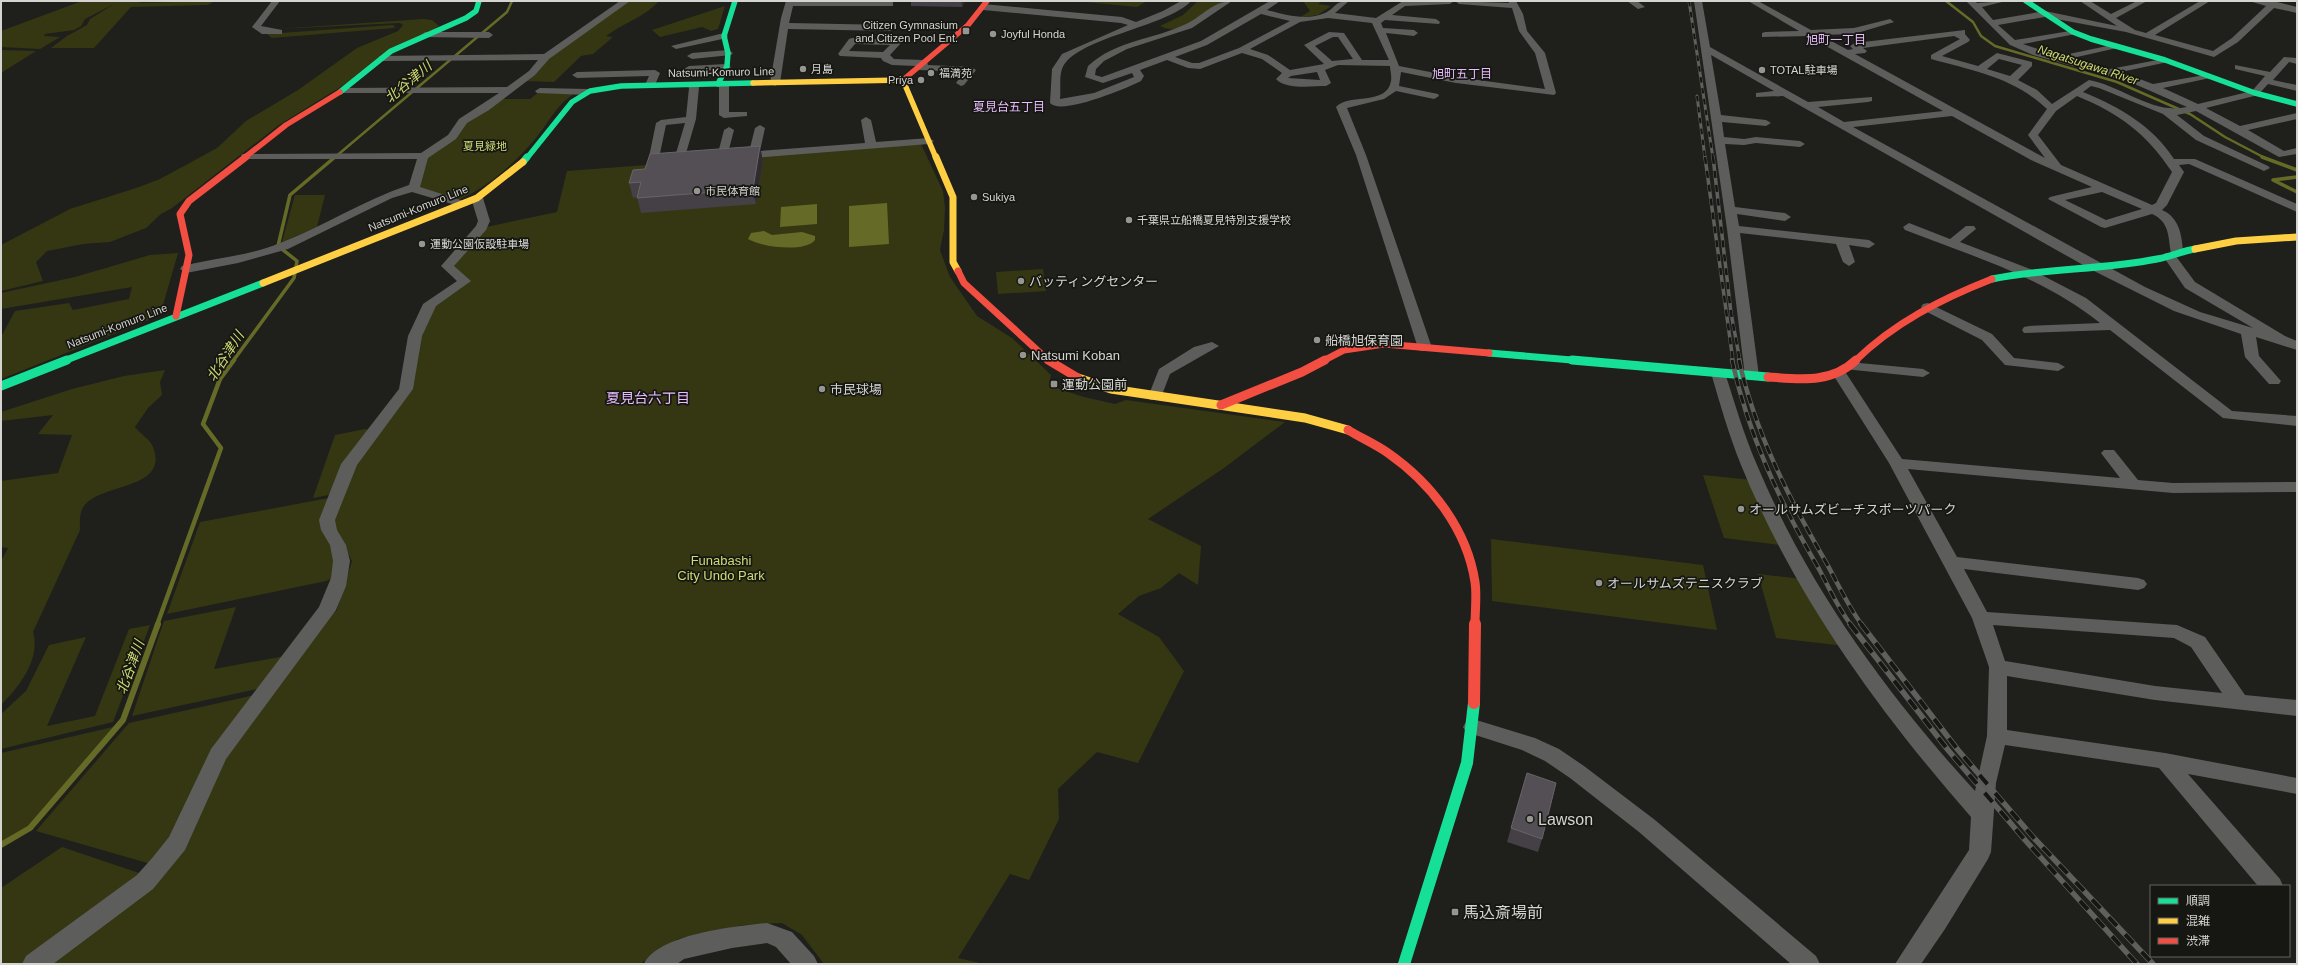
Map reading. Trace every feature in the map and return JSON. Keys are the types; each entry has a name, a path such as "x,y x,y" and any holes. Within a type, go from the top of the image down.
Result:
{"street":[{"path":"276,1 256,27 262,30 279,32"},
{"path":"176,316 189,255 180,218 182,210 189,201 298,117 343,90 382,58 404,44 471,14 478,7 479,1"},
{"path":"246,156 423,156 452,137 463,122 485,108 532,73 546,57 626,1"},
{"path":"735,1 724,36 728,53 721,84 724,115 743,114"},
{"path":"1135,70 1139,76 1138,79 1105,94 1091,99 1055,103 1057,69 1065,56 1095,41 1166,13 1187,1"},
{"path":"1228,1 1190,25 1112,54 1096,62 1091,68 1090,77 1103,80 1135,70 1168,57 1224,33 1276,1"},
{"path":"1328,15 1345,1"},
{"path":"1381,22 1403,4 1450,1"},
{"path":"1242,50 1265,57 1288,72 1320,69 1337,62 1359,62 1394,66 1456,80 1551,93 1540,53 1523,31 1514,3 1459,1"},
{"path":"1631,1 1641,7"},
{"path":"1698,1 1733,229 1752,376"},
{"path":"1752,1 1806,33 2058,169 2153,210 2172,223 2176,232 2173,254 2176,265 2180,275 2190,285 2280,339 2297,346"},
{"path":"1973,4 2002,1"},
{"path":"2026,1 2073,32 2114,46 2165,60 2255,93 2297,104"},
{"path":"2084,1 2132,32"},
{"path":"2110,18 2143,1"},
{"path":"2147,36 2206,1"},
{"path":"2253,1 2297,10"},
{"path":"775,83 784,26 790,2 890,4"},
{"path":"1137,25 1122,20 985,4 968,25 905,80 905,85 953,197 953,262 964,283 1036,349 1071,374 1092,384 1154,397 1221,405 1305,418 1348,430 1368,440 1408,468 1441,504 1463,540 1475,582 1476,676 1473,727 1465,770 1404,964"},
{"path":"1973,4 2013,43 2110,72 2154,87 2200,107 2283,155 2297,151"},
{"path":"1992,22 2045,14 2132,32 2214,54 2235,40 2272,4"},
{"path":"1259,11 1298,20"},
{"path":"1168,57 1191,66 1200,66 1242,50 1298,20 1328,15 1381,22 1436,22"},
{"path":"1381,22 1414,33"},
{"path":"1381,22 1389,44 1394,66 1396,78 1394,88 1387,95 1353,103 1341,107 1341,110 1361,155 1425,348"},
{"path":"1765,35 1854,31 1890,22"},
{"path":"1190,25 1224,33"},
{"path":"784,26 891,28"},
{"path":"2013,43 2073,32"},
{"path":"1845,53 1862,51 1855,46 1926,35 1959,33 1965,40 1934,57 2011,81 2035,92 2052,109"},
{"path":"1332,64 1309,45 1332,34 1341,35 1359,62"},
{"path":"425,35 482,35"},
{"path":"676,46 724,36"},
{"path":"852,41 897,42 885,55 878,55 844,54 852,41"},
{"path":"2059,58 2114,46"},
{"path":"1705,48 2096,267 2119,277 2154,297 2210,320 2248,332 2280,339"},
{"path":"692,56 728,53"},
{"path":"885,55 886,59 892,62 971,70 961,83"},
{"path":"1979,70 1997,56 2029,64 2011,81"},
{"path":"382,58 546,57"},
{"path":"2167,113 2200,107 2255,93 2286,59 2297,61"},
{"path":"2110,72 2165,60"},
{"path":"690,69 726,67"},
{"path":"2238,67 2297,88"},
{"path":"1288,72 1281,79 1290,82 1326,83 1320,69"},
{"path":"577,75 655,73 650,85"},
{"path":"2154,87 2207,76"},
{"name":"Natsumi-Komuro Line","path":"1,386 470,201 502,180 536,148 569,103 588,92 614,86 905,80"},
{"path":"2058,169 2033,135 2052,109 2077,93 2089,83 2094,83 2167,113 2200,138 2264,168"},
{"path":"679,160 691,119 694,87 692,85"},
{"path":"1394,88 1434,96"},
{"path":"343,90 508,90"},
{"path":"540,91 588,92"},
{"path":"1758,95 1784,93"},
{"path":"2077,93 2118,110 2147,131 2172,162 2178,172 2161,205 2153,210 2105,224 2054,199 2103,188"},
{"path":"1807,106 1868,99"},
{"path":"1842,125 1954,113"},
{"path":"2240,129 2297,116"},
{"path":"1716,118 1766,123"},
{"path":"691,119 661,123 653,162 693,159"},
{"path":"866,120 871,146"},
{"path":"754,155 760,128"},
{"path":"722,157 729,130"},
{"path":"1719,140 1744,142 1756,140 1800,144"},
{"path":"708,158 929,141"},
{"path":"414,187 423,156"},
{"path":"2172,162 2191,161 2297,208"},
{"path":"186,269 238,259 279,247 388,196 414,187"},
{"path":"34,964 145,882 162,864 177,843 218,755 327,610 335,594 343,560 338,544 326,527 326,520 349,464 406,389 415,336 430,304 465,281 447,266 482,227 484,222 470,201 415,190 414,187"},
{"path":"1730,210 1785,217"},
{"path":"1909,227 2026,272 2081,301 2228,415 2297,421"},
{"path":"1733,229 1869,244"},
{"path":"1952,243 1970,229"},
{"path":"1844,370 1878,339 1928,308 1958,292 1993,278 2026,272 2096,267 2173,254 2236,241 2297,237"},
{"path":"1841,241 1849,262"},
{"path":"1928,308 1987,338 2010,362 2058,367"},
{"path":"2029,330 2113,326"},
{"path":"2248,332 2252,357 2274,381"},
{"path":"1221,405 1302,372 1344,350 1384,344 1752,376 1819,379 1844,370 1923,373"},
{"path":"1154,397 1164,372 1200,350 1212,346"},
{"path":"1844,370 1897,463 1981,618 1998,667 1997,736 1988,772 1982,814 1980,852 1937,922 1907,964"},
{"path":"1718,373 1738,438 1755,479 1801,572 1866,670 1948,777 1982,814"},
{"path":"2109,453 2133,484"},
{"path":"1897,463 2172,488 2297,488"},
{"path":"1951,562 2138,584"},
{"path":"1981,618 2177,632 2198,642 2239,702"},
{"path":"1998,667 2155,693 2297,708"},
{"path":"1473,727 1528,744 1552,755 1577,772 1647,826 1808,964"},
{"path":"1997,736 2165,761 2297,786"},
{"path":"2165,761 2271,885"},
{"path":"656,964 678,950 732,937 768,933 784,939 806,964"}],"green space":[{"path":"82,1 147,1 137,3 214,1 208,5 131,7 94,48 51,48 67,36 87,25 90,19 114,4 85,19 81,26 74,30 45,34 44,36 60,37 40,49 1,47 1,31"},
{"path":"628,1 659,1 641,16 619,27 606,36 613,37 593,54 581,56 554,82 525,81 548,57"},
{"path":"1075,1 1147,1 1137,7"},
{"path":"1198,1 1226,1 1194,22 1185,26 1177,29 1168,29 1160,26 1183,15"},
{"path":"1303,1 1322,1 1318,4 1331,6 1318,15 1299,18 1310,11"},
{"path":"725,6 718,29 711,31 702,27 660,37 652,30"},
{"path":"423,19 432,20 439,26 279,125 172,208 161,214 146,228 110,242 83,244 47,251 36,262 43,281 1,291 1,245 70,209 160,179 217,148 246,121 298,90 357,48 398,31 403,25 400,23 277,29"},
{"path":"395,26 394,28 272,38 267,34"},
{"path":"1,50 36,51 1,73"},
{"name":"夏見緑地","path":"539,92 576,93 569,97 559,107 528,147 500,174 480,189 458,200 419,188 427,157 467,122 503,99 530,99"},
{"name":"Funabashi City Undo Park","path":"921,144 943,191 945,207 944,230 940,250 950,277 977,316 1012,338 1051,375 1050,379 1059,389 1084,397 1115,404 1126,400 1285,422 1224,468 1148,519 1201,546 1198,585 1179,573 1161,588 1139,596 1118,614 1159,637 1184,671 1138,763 1097,752 1058,789 1059,819 1029,880 1010,874 958,958 984,964 824,964 802,935 782,923 743,925 678,939 640,964 43,964 159,877 225,755 321,624 337,610 352,561 332,523 350,474 402,400 420,336 435,304 460,288 452,268 486,227 557,212 567,171"},
{"path":"295,195 325,195 317,227 282,242"},
{"path":"178,253 161,312 149,320 1,379 1,337 15,311 69,303 73,310 129,299 132,287 1,309 1,293 75,277 150,255"},
{"name":"バッティングセンター","path":"1043,269 1046,291 998,294 996,272"},
{"path":"165,370 160,382 162,395 148,408 135,427 152,444 156,461 152,471 143,478 131,484 104,493 92,499 82,509 80,530 33,632 35,642 34,652 27,672 15,690 1,705 1,561 8,548 1,547 1,481 58,473 72,435 38,434 53,415 1,421 1,412 72,389 124,376"},
{"path":"365,429 369,430 329,495 313,498 335,435"},
{"name":"オールサムズビーチスポーツパーク","path":"1703,475 1752,480 1787,546 1724,538"},
{"path":"329,498 326,536 338,563 333,578 326,581 167,614 200,522"},
{"name":"オールサムズテニスクラブ","path":"1491,539 1703,565 1717,630 1492,601"},
{"name":"オールサムズテニスクラブ","path":"1758,574 1803,579 1845,646 1776,638"},
{"path":"236,607 214,669 285,656 262,688 132,716 164,621"},
{"path":"150,625 113,722 1,749 1,714 26,691 49,645 86,637 47,726 95,716 129,629"},
{"path":"259,694 162,855 151,864 36,831 129,723"},
{"path":"113,727 28,826 1,843 1,753"},
{"path":"62,847 142,874 25,964 1,964 1,888"}],"shaded area":[{"path":"887,203 889,244 849,247 849,206"},
{"path":"817,204 817,224 780,227 781,207"},
{"path":"764,231 772,235 802,232 815,236 815,240 810,244 793,248 772,246 748,239 751,233"}],"building":[{"path":"760,146 753,189 637,198 641,182 629,183 633,170 645,169 650,154"},
{"name":"Lawson","path":"1527,773 1556,783 1542,839 1511,828"}],"waterway":[{"name":"北谷津川","path":"334,158 507,12 512,1"},
{"name":"Nagatsugawa River","path":"1946,1 1973,22 1981,36 1995,46 2117,82 2190,114 2225,137 2265,158"},
{"name":"北谷津川","path":"233,361 294,278 297,261 278,246 290,195 335,157"},
{"name":"Nagatsugawa River","path":"2262,157 2297,170"},
{"name":"Nagatsugawa River","path":"2297,177 2273,180 2297,192"},
{"name":"北谷津川","path":"157,625 221,448 203,424 220,379 234,360"},
{"name":"北谷津川","path":"1,845 30,828 123,720 158,624"}],"railway":[{"path":"1689,1 1713,158"},
{"path":"1697,96 1705,158"},
{"path":"1705,157 1733,361"},
{"path":"1713,157 1731,313 1740,361"},
{"path":"1732,360 1747,415 1767,468 1805,544 1838,605 1851,625"},
{"path":"1739,360 1754,414 1787,491 1848,603 1862,625"},
{"path":"1850,624 1948,750 2025,840 2137,964"},
{"path":"1861,624 1958,750 2033,837 2153,964"}],"traffic: fast":[{"path":"340,92 391,51 466,18 476,11 479,1"},
{"path":"718,84 727,66 728,53 724,36 735,1"},
{"path":"2026,1 2073,32 2091,39 2165,60 2255,93 2297,104"},
{"path":"523,162 572,102 590,91 621,86 753,83"},
{"path":"1992,279 2026,272 2096,267 2158,259 2177,252 2195,249"},
{"path":"1,386 263,283"},
{"path":"1489,353 1768,377"},
{"path":"1404,964 1467,763 1474,703"}],"traffic: slow":[{"path":"753,83 903,80"},
{"path":"905,80 905,85 953,197 953,262 958,271"},
{"path":"263,283 477,198 523,162"},
{"path":"2195,249 2236,241 2297,237"},
{"path":"1078,378 1111,389 1305,418 1348,430"}],"traffic: jam":[{"path":"903,80 968,25 987,1"},
{"path":"176,316 189,255 180,214 189,201 286,125 340,92"},
{"path":"958,271 964,283 1050,362 1078,378"},
{"path":"1768,377 1812,379 1837,374 1848,368 1879,338 1906,320 1962,291 1992,279"},
{"path":"1221,405 1302,372 1344,350 1384,344 1489,353"},
{"path":"1348,430 1388,453 1426,485 1441,504 1463,540 1475,582 1474,703"}],"place":[{"name":"Citizen Gymnasium and Citizen Pool Ent.","path":"966,31"},
{"name":"Joyful Honda","path":"993,34"},
{"name":"月島","path":"803,69"},
{"name":"TOTAL駐車場","path":"1762,70"},
{"name":"福満苑","path":"931,73"},
{"name":"Priya","path":"921,80"},
{"name":"市民体育館","path":"697,191"},
{"name":"Sukiya","path":"974,197"},
{"name":"千葉県立船橋夏見特別支援学校","path":"1129,220"},
{"name":"運動公園仮設駐車場","path":"422,244"},
{"name":"バッティングセンター","path":"1021,281"},
{"name":"船橋旭保育園","path":"1317,340"},
{"name":"Natsumi Koban","path":"1023,355"},
{"name":"運動公園前","path":"1054,384"},
{"name":"市民球場","path":"822,389"},
{"name":"オールサムズビーチスポーツパーク","path":"1741,509"},
{"name":"オールサムズテニスクラブ","path":"1599,583"},
{"name":"Lawson","path":"1530,819"},
{"name":"馬込斎場前","path":"1455,912"}],"district":[{"name":"旭町一丁目","path":"1836,40"},
{"name":"旭町五丁目","path":"1462,74"},
{"name":"夏見台五丁目","path":"1009,107"},
{"name":"夏見台六丁目","path":"648,398"}]}
